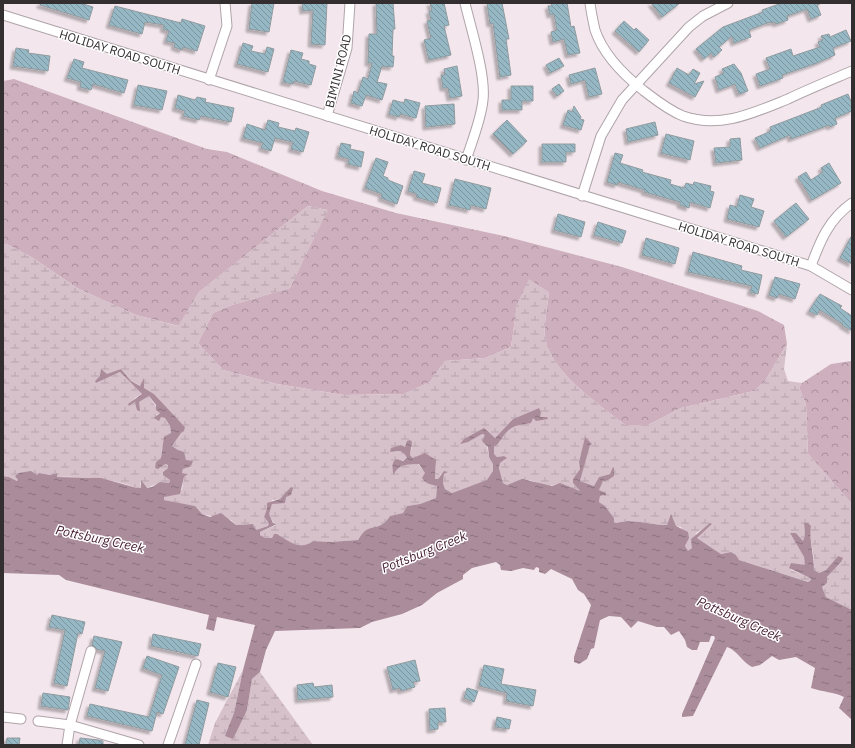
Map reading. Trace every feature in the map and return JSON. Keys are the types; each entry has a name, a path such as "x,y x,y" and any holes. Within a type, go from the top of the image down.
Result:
{"street":[{"path":"209,80 227,26 225,3"},
{"name":"BIMINI ROAD","path":"327,116 346,48 350,3"},
{"path":"465,3 482,78 484,98 466,160"},
{"path":"590,3 596,31 603,46 618,66 636,85 660,103 682,116 708,121 722,121 747,116 852,71"},
{"path":"582,196 601,136 622,100 689,27 703,16 728,3"},
{"name":"HOLIDAY ROAD SOUTH","path":"3,15 811,266 852,290"},
{"path":"811,266 820,240 828,226 837,215 852,203"},
{"path":"67,745 70,725 91,651"},
{"path":"168,745 196,664"},
{"path":"3,717 21,719"},
{"path":"38,721 70,725 139,745"}],"green space":[{"path":"14,79 207,149 227,152 322,191 396,213 504,236 622,267 758,311 784,325 787,344 765,381 754,391 681,408 648,425 625,425 578,387 566,376 557,364 549,351 545,338 545,322 549,292 517,305 511,347 485,358 445,361 430,382 404,394 344,395 277,384 223,370 198,343 213,313 232,305 290,288 327,210 308,206 199,292 179,326 136,315 77,288 33,258 3,242 3,81"},
{"path":"308,206 328,210 290,288 232,305 213,313 198,343 223,370 277,384 344,395 404,394 430,382 445,361 485,358 511,347 517,304 529,279 549,292 545,322 545,338 549,351 557,364 566,376 578,387 625,425 648,425 681,408 754,391 765,381 787,344 784,369 788,381 802,383 799,387 806,405 808,454 852,504 852,610 826,597 822,587 827,583 827,577 841,562 838,556 826,570 819,573 814,570 811,526 804,523 805,535 803,541 796,533 790,533 804,557 805,565 791,564 791,570 810,578 811,580 808,582 739,560 736,555 731,552 721,554 697,538 712,524 696,533 692,548 688,552 685,546 688,539 681,527 676,526 671,515 667,525 635,521 614,522 614,518 605,506 599,502 600,496 604,496 599,490 603,481 610,474 599,477 594,486 580,481 590,443 585,438 579,462 580,469 573,480 573,483 580,491 556,484 547,486 530,480 507,485 503,483 499,468 500,463 505,460 504,456 497,457 493,454 494,445 497,445 508,429 533,417 536,421 547,417 540,417 539,408 513,419 495,438 486,430 477,436 482,434 485,435 489,457 493,463 493,471 488,480 452,493 445,489 443,483 444,474 447,472 441,474 438,479 435,479 436,465 413,458 410,455 412,447 405,447 395,451 399,450 404,452 407,459 400,461 396,459 392,469 395,474 401,466 407,464 418,464 437,486 436,498 420,504 407,506 403,513 390,516 381,525 366,530 358,540 330,542 313,541 308,544 299,545 290,542 277,534 274,534 272,538 265,538 260,535 260,532 277,524 274,523 268,514 272,504 280,502 289,491 280,499 272,500 264,517 269,523 268,526 256,530 253,524 236,525 231,520 202,514 194,506 164,500 164,497 182,490 184,477 188,474 182,473 183,469 188,466 186,460 178,450 172,446 185,427 154,394 144,388 144,382 141,386 131,381 121,369 114,373 100,376 96,383 120,372 142,394 135,398 129,406 135,402 139,411 139,402 149,396 160,413 156,415 165,418 170,426 171,433 162,449 161,458 156,462 168,465 168,468 163,472 170,480 169,483 156,484 147,488 140,482 141,488 137,488 98,478 57,477 57,473 50,475 39,473 17,481 3,476 3,242 33,258 77,288 136,315 178,326 199,292"},
{"path":"851,361 852,504 808,454 806,405 799,387 802,383 831,364"},
{"path":"243,670 234,713 226,736 247,710 252,679 260,672 313,745 208,745 215,723"}],"water":[{"name":"Pottsburg Creek","path":"101,369 107,374 121,369 131,381 140,386 144,378 144,388 154,394 185,427 184,431 172,446 184,452 186,460 193,461 191,466 183,469 182,473 188,474 184,477 180,494 164,497 164,500 195,506 202,514 210,517 221,513 236,525 253,524 256,530 268,526 269,523 264,517 267,509 267,503 280,499 291,487 293,488 291,495 286,497 285,503 272,504 269,514 273,523 277,524 260,532 260,535 265,538 272,538 274,534 277,534 290,542 299,545 308,544 313,541 330,542 358,540 366,530 381,525 390,516 403,513 407,506 420,504 436,498 437,486 425,482 422,478 425,473 419,464 407,465 398,468 394,475 392,467 393,462 396,459 403,461 407,458 402,452 390,452 391,448 401,445 405,447 407,441 410,440 412,442 410,455 413,458 425,453 436,460 435,479 438,479 444,471 448,472 444,474 443,483 445,489 452,493 487,480 493,471 493,464 489,457 488,447 482,441 485,435 482,434 468,442 460,444 464,439 484,428 495,438 513,419 539,408 541,412 540,417 547,417 548,419 536,421 533,418 531,423 510,429 497,445 494,446 494,454 497,457 504,456 507,458 500,463 499,468 503,483 507,485 522,479 552,486 560,483 580,491 573,483 573,479 580,469 579,462 585,437 592,444 590,445 580,481 594,486 599,477 610,474 613,467 614,468 614,476 603,481 599,490 606,493 606,495 600,496 599,502 605,506 614,518 614,522 635,521 667,525 671,514 676,526 688,532 689,538 685,546 688,551 692,548 691,539 710,523 712,524 697,538 721,554 731,552 736,555 739,560 808,582 811,580 810,578 789,568 791,563 805,565 804,557 790,533 796,533 803,541 805,535 804,523 808,523 811,526 814,570 819,573 826,570 838,556 843,558 827,577 827,583 822,587 826,597 852,610 852,720 839,708 844,697 811,688 815,668 796,657 779,660 772,656 760,665 752,667 734,651 727,647 693,716 682,717 715,638 714,636 711,636 709,642 700,642 697,650 692,650 687,647 685,640 679,631 671,635 664,627 657,627 638,621 631,628 621,617 609,616 600,620 594,648 591,649 587,659 579,664 574,662 574,657 591,605 584,594 578,590 572,579 551,569 545,574 539,572 539,568 536,567 534,570 523,568 511,571 501,570 500,565 496,562 472,568 463,575 463,579 437,593 422,605 402,614 372,622 360,628 275,631 266,650 260,672 252,679 247,710 233,739 225,736 234,713 243,670 255,625 217,617 214,631 206,629 209,615 66,580 59,575 3,573 3,476 17,481 18,480 15,476 19,473 31,471 37,475 39,473 50,475 57,473 57,477 101,478 137,488 141,488 141,480 147,488 160,482 169,483 170,480 163,475 163,472 168,468 168,465 165,464 158,469 155,468 156,462 161,458 164,437 171,433 170,426 165,418 161,417 159,421 154,418 160,413 156,410 156,405 149,396 139,402 140,411 137,410 135,402 129,406 128,404 142,394 120,372 96,383 95,381 100,376"}],"building":[{"path":"40,3 80,3 93,7 89,20 40,5"},
{"path":"252,3 274,3 269,32 249,29"},
{"path":"302,3 327,3 325,45 311,44 313,10 303,11"},
{"path":"376,3 393,3 395,29 393,29 393,67 382,66 377,82 387,84 382,100 366,95 362,106 351,103 354,91 358,93 363,77 368,79 372,63 368,63 369,34 377,34"},
{"path":"430,3 444,3 449,25 444,26 451,55 429,60 424,40 431,38 427,21 431,20 429,11 432,11"},
{"path":"487,3 502,3 509,39 506,39 511,75 500,77 493,23 490,24"},
{"path":"551,3 567,3 571,27 574,26 580,53 568,55 564,39 553,42 551,32 557,30 554,14 550,15 548,6 552,6"},
{"path":"651,3 680,3 662,17"},
{"path":"782,3 822,3 817,5 821,15 811,19 807,9 787,16 788,20 776,24 775,22 767,23 749,30 751,37 734,43 732,36 719,47 722,50 714,57 711,53 704,59 696,49 723,27"},
{"path":"115,6 181,23 182,19 205,26 197,51 183,47 182,50 174,47 175,43 166,41 169,31 163,29 164,25 145,22 142,34 109,25"},
{"path":"624,21 634,30 636,28 649,40 639,52 615,31"},
{"path":"846,30 851,41 833,48 835,55 782,75 783,78 760,86 756,74 770,69 766,58 791,49 793,56 820,47 818,42 823,40 821,36 829,34 830,37"},
{"path":"243,43 253,46 251,51 265,54 267,47 274,49 268,72 237,64"},
{"path":"16,48 29,50 28,53 50,56 48,71 13,66"},
{"path":"291,50 303,53 301,59 309,61 309,64 316,66 311,85 294,81 293,84 283,82"},
{"path":"559,58 564,66 550,73 546,65"},
{"path":"74,59 84,62 82,68 128,80 124,93 93,84 91,90 80,87 81,82 67,78"},
{"path":"734,64 741,73 748,91 739,94 735,84 719,90 715,77 724,73 722,69"},
{"path":"457,66 462,96 450,98 448,88 443,88 441,75 445,75 444,69"},
{"path":"595,68 602,94 589,97 585,80 571,84 569,75"},
{"path":"677,68 689,75 693,69 700,73 694,84 704,81 695,97 669,83"},
{"path":"559,84 564,91 557,96 552,89"},
{"path":"138,85 167,91 162,110 134,105"},
{"path":"511,86 533,86 533,101 522,101 522,110 502,110 502,100 511,100"},
{"path":"848,94 852,104 852,111 835,118 837,124 830,127 829,125 791,139 790,135 760,148 755,138 771,131 770,127 822,107 821,105"},
{"path":"178,95 195,100 197,97 206,99 205,102 234,108 231,122 201,116 199,120 183,116 185,111 175,108"},
{"path":"405,99 420,103 416,118 400,114 399,117 389,114 393,100 404,103"},
{"path":"454,104 455,124 426,127 425,106"},
{"path":"574,106 581,117 580,119 584,120 581,130 563,125 568,110 572,112"},
{"path":"268,120 279,123 278,127 295,131 296,128 309,132 303,152 291,149 293,142 275,138 271,151 261,148 263,143 243,138 247,124 265,130"},
{"path":"507,120 527,141 513,154 493,134"},
{"path":"655,122 658,135 628,142 626,129"},
{"path":"666,134 694,141 690,160 661,153"},
{"path":"740,138 742,160 716,163 714,148 730,147 730,139"},
{"path":"341,143 351,145 350,149 364,152 361,167 348,164 349,159 338,156"},
{"path":"542,144 575,144 575,152 566,152 566,162 542,162"},
{"path":"615,153 623,155 620,163 643,170 642,172 671,180 670,184 684,188 686,183 693,185 694,182 711,186 710,191 714,192 710,208 690,202 689,208 680,205 680,202 644,192 645,190 618,182 617,185 607,182"},
{"path":"376,158 388,162 383,176 388,178 388,180 403,186 397,204 381,198 382,194 365,188"},
{"path":"829,163 841,183 812,200 798,177 806,172 811,180 823,172 821,168"},
{"path":"414,171 425,174 422,183 441,188 437,203 416,197 417,194 408,191"},
{"path":"455,179 491,188 486,209 471,205 470,210 449,205"},
{"path":"740,195 754,199 751,207 764,211 759,227 727,219 730,205 737,207"},
{"path":"796,203 809,219 786,237 774,221"},
{"path":"558,214 585,222 581,237 554,230"},
{"path":"598,222 626,231 622,243 594,235"},
{"path":"852,235 852,264 840,258"},
{"path":"646,238 679,248 675,264 642,255"},
{"path":"693,252 742,266 741,270 762,275 758,294 750,292 752,286 688,272"},
{"path":"775,277 800,284 795,299 779,294 777,298 769,295"},
{"path":"820,294 842,306 840,308 852,316 852,331 820,310 817,315 809,311"},
{"path":"52,615 85,622 82,634 78,633 67,686 54,683 65,630 49,627"},
{"path":"153,634 201,644 198,656 151,646"},
{"path":"94,636 122,642 108,691 95,688 105,651 96,649 92,645"},
{"path":"147,656 179,667 163,714 157,712 152,731 87,716 90,704 149,717 162,675 143,668"},
{"path":"415,660 420,681 413,682 415,687 401,691 400,688 393,690 387,667"},
{"path":"218,663 236,667 228,697 210,692"},
{"path":"484,665 504,669 501,684 536,690 533,706 506,701 507,693 479,686"},
{"path":"313,683 314,687 332,685 333,697 298,700 297,685"},
{"path":"467,688 478,691 474,702 464,698"},
{"path":"43,693 70,697 68,710 41,706"},
{"path":"197,700 209,703 199,745 185,745"},
{"path":"445,708 446,722 438,722 438,729 430,730 429,709"},
{"path":"497,717 511,720 509,729 495,727"},
{"path":"7,738 20,738 19,745 6,745"},
{"path":"80,738 103,741 103,745 79,745"}]}
